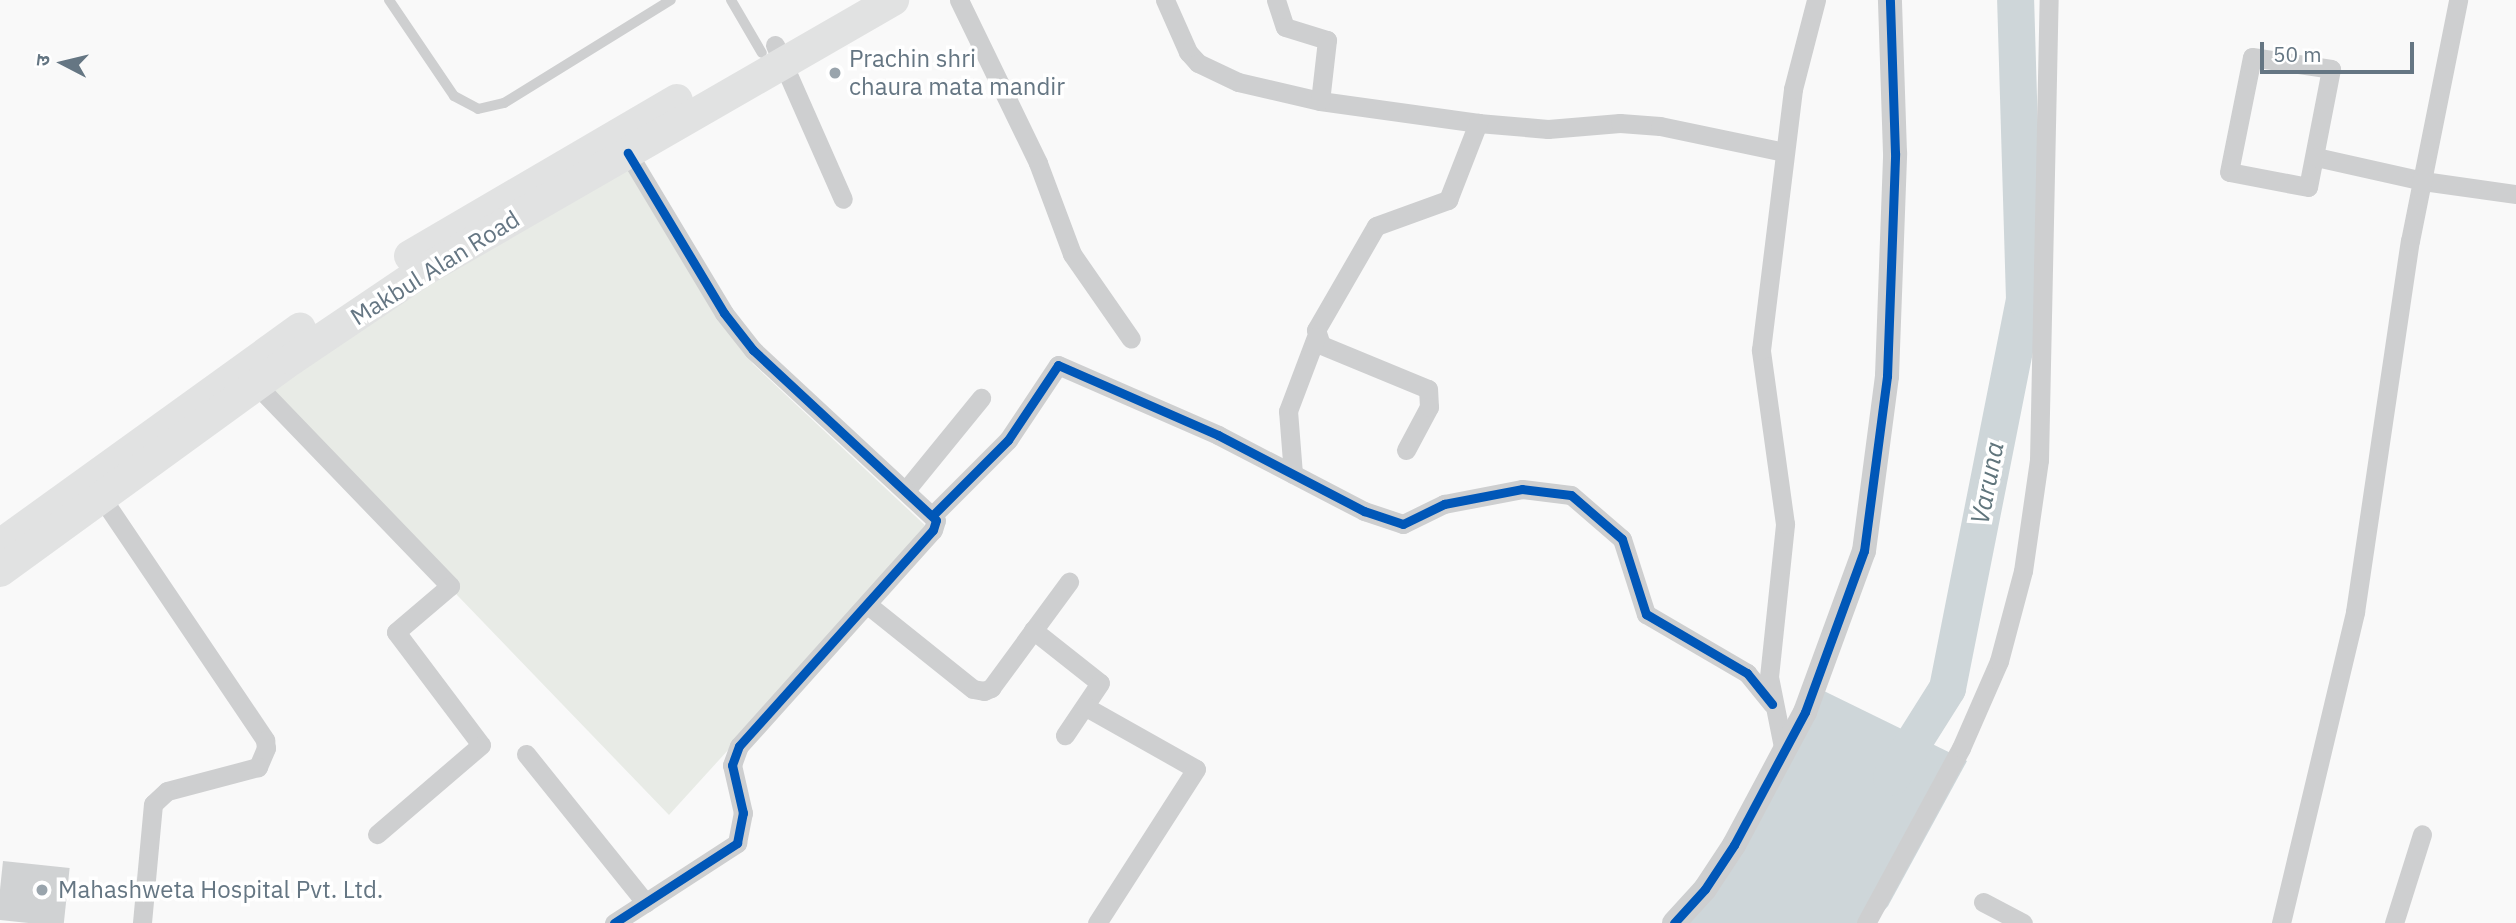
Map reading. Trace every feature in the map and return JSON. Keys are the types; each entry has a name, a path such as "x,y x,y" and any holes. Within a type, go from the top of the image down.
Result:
{"highway":[{"name":"Makbul Alan Road","path":"0,545 249,377 461,222 628,153 850,0"},
{"name":"Makbul Alan Road","path":"546,187 773,53 893,0"},
{"name":"Makbul Alan Road","path":"0,571 102,498 249,377"}],"street":[{"path":"959,0 1038,163 1072,254 1131,339"},
{"path":"1166,0 1177,31 1198,63 1238,82 1320,101 1478,123 1548,129 1639,123 1784,152"},
{"path":"1276,0 1284,27 1327,40 1320,101"},
{"path":"1784,752 1772,704 1770,647 1785,524 1761,350 1793,89 1816,0"},
{"path":"1674,923 1705,889 1734,845 1805,712 1851,598 1875,492 1887,376 1894,167 1890,0"},
{"path":"1866,923 1961,748 1998,661 2023,571 2039,460 2049,0"},
{"path":"2281,923 2355,612 2423,181 2458,0"},
{"path":"773,53 843,199"},
{"path":"2252,57 2331,69 2316,156 2308,187 2229,172 2252,57"},
{"path":"1293,474 1288,411 1319,323 1376,226 1448,200 1478,123"},
{"path":"628,153 724,313 753,350 933,516"},
{"path":"2316,156 2423,181 2516,194"},
{"path":"1316,337 1328,349 1428,389 1429,407 1406,450"},
{"path":"614,923 737,842 743,813 732,765 739,746 933,530 933,516 1008,440 1058,365 1218,435 1364,511 1403,524 1444,504 1522,489 1571,495 1622,539 1646,614 1747,673 1772,704"},
{"path":"249,377 450,586 396,632 481,745 377,834"},
{"path":"906,490 981,398"},
{"path":"102,498 265,740 266,748 258,767 167,791 153,804 142,923"},
{"path":"868,605 979,691 991,688 1069,582"},
{"path":"1033,630 1098,679 1100,687 1065,735"},
{"path":"1086,708 1196,769 1097,923"},
{"path":"526,754 646,903"},
{"path":"2394,923 2422,834"},
{"path":"1983,902 2023,923"}],"lane":[{"path":"389,0 454,96 478,109 504,103 671,0"},
{"path":"731,0 773,53"}],"shaded area":[{"path":"623,159 753,364 929,529 669,815 247,377"},
{"path":"1824,691 1967,761 1888,906 1873,923 1672,923"}],"building":[{"path":"3,861 70,868 64,923 0,920"}],"waterway":[{"name":"Varuna","path":"1891,777 1947,688 2024,299 2015,0"}],"cycle path":[{"path":"1674,923 1705,889 1734,845 1805,712 1864,551 1887,376 1895,153 1890,0"},
{"path":"614,923 737,843 743,813 732,765 739,746 933,530 936,520 753,350 724,313 628,153"},
{"path":"933,515 1008,440 1058,365 1218,435 1364,511 1403,524 1444,504 1522,489 1571,495 1622,539 1646,614 1747,673 1772,704"}],"place":[{"name":"Prachin shri chaura mata mandir","path":"835,73"},
{"name":"Mahashweta Hospital Pvt. Ltd.","path":"42,890"}]}
